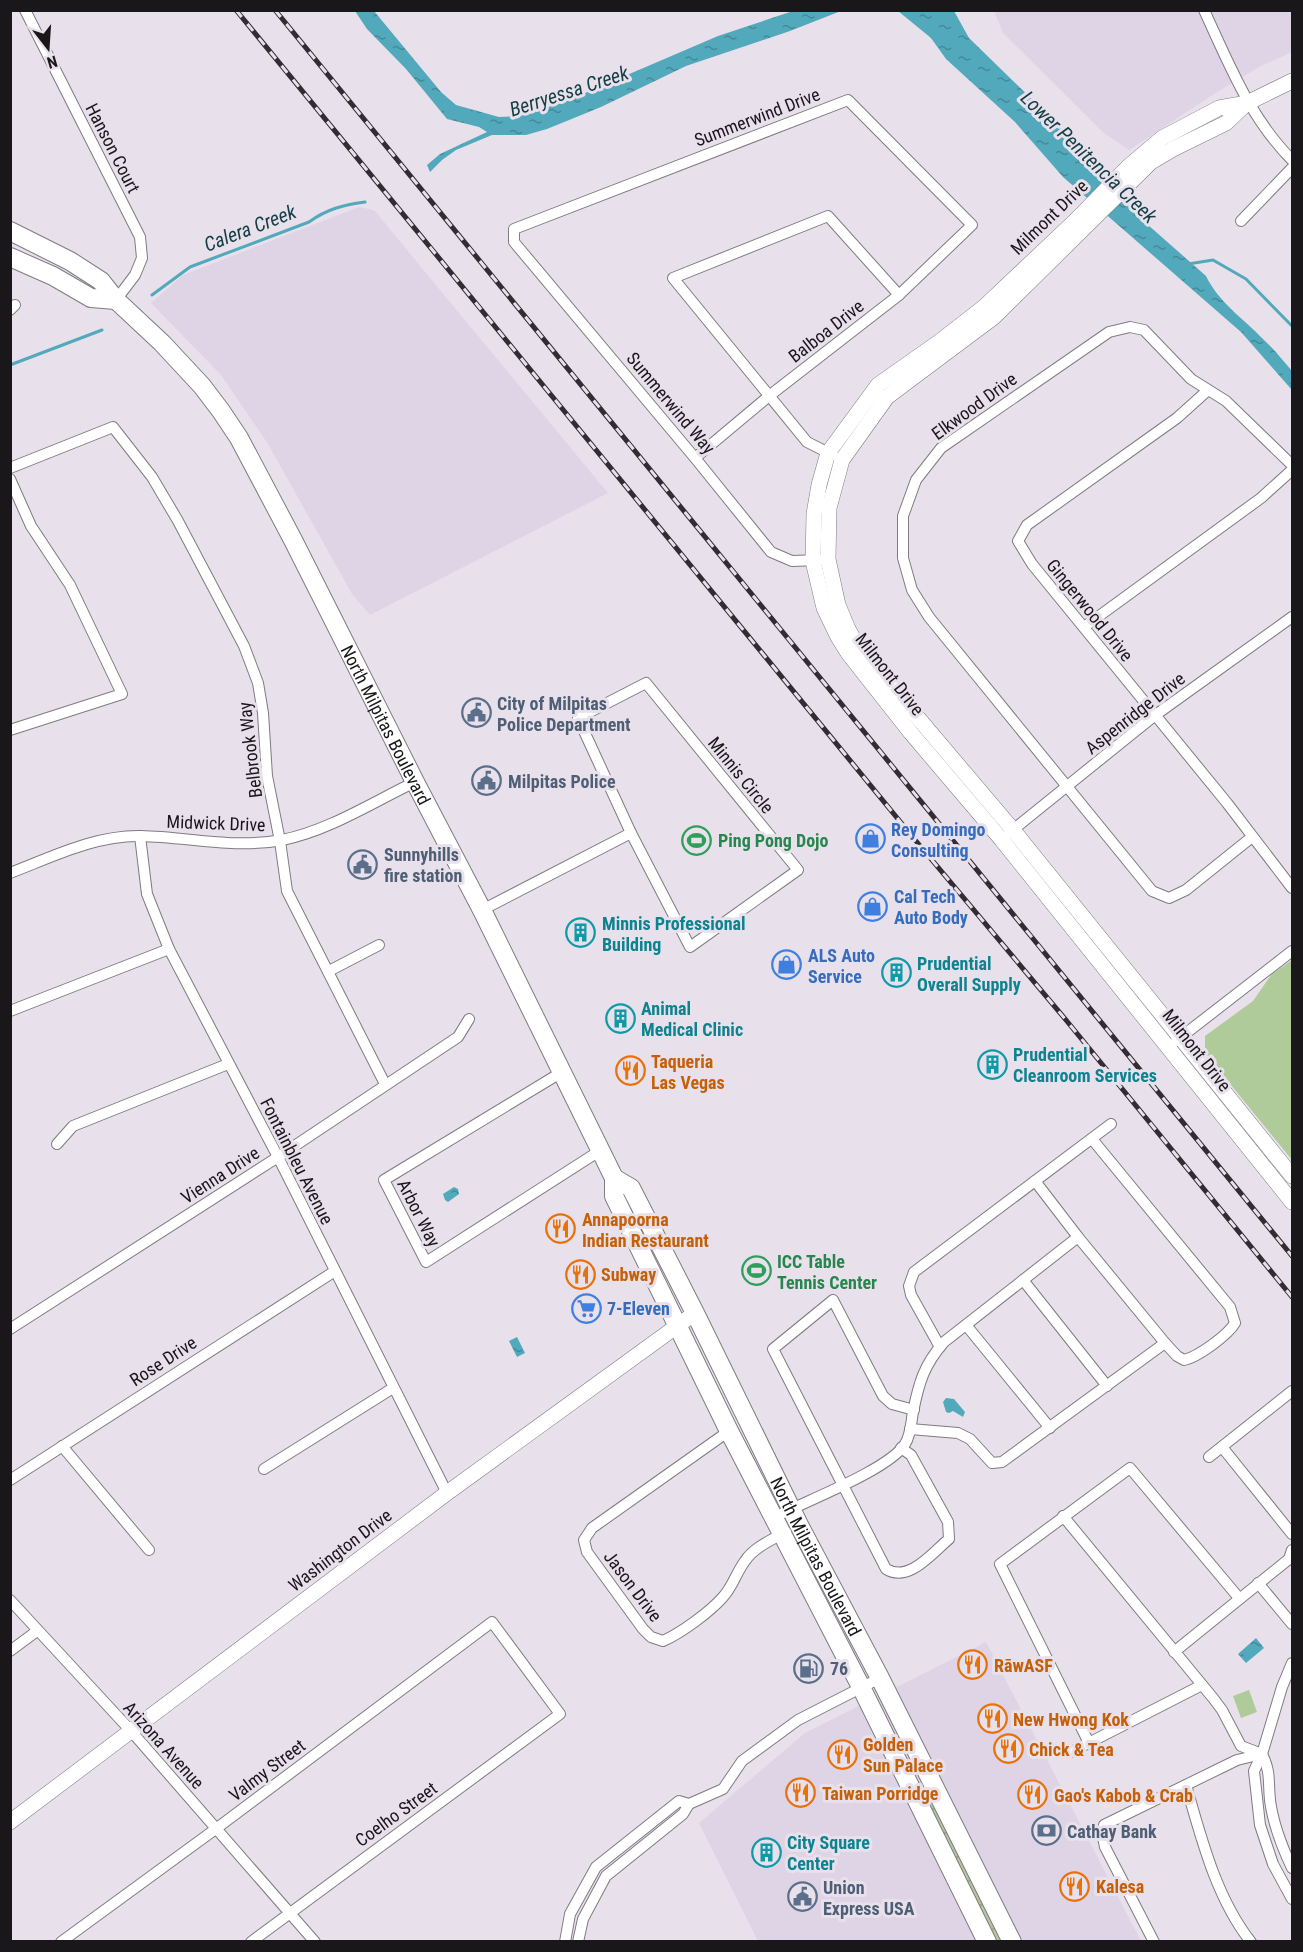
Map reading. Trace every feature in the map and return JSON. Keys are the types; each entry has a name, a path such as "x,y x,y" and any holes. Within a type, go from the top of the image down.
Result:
{"main road":[{"name":"North Milpitas Boulevard","path":"10,231 70,261 101,281 116,300 162,343 201,386 221,411 238,438 293,540 482,910 601,1150 614,1178 614,1196 677,1326 861,1687 987,1941"},
{"path":"10,256 53,276 91,298 116,300"},
{"name":"North Milpitas Boulevard","path":"614,1178 631,1188 799,1525 880,1678 1012,1941"}],"street":[{"name":"Hanson Court","path":"25,10 140,237 142,258 135,275 116,300"},
{"path":"1204,10 1247,103 1277,146 1293,160"},
{"name":"Milmont Drive","path":"1293,81 1247,103 1219,108 1162,138 1081,224 984,307 878,385 819,484 814,514 821,560 824,608 848,653 911,733 1007,834 1175,1042 1293,1176"},
{"name":"Summerwind Drive","path":"514,229 848,100 972,225"},
{"path":"1241,221 1293,168"},
{"path":"835,457 807,442 674,278 828,216 899,295"},
{"name":"Balboa Drive","path":"695,458 769,396 899,295 972,225"},
{"name":"Summerwind Way","path":"514,229 514,242 771,552 792,561 821,560"},
{"name":"Elkwood Drive","path":"1252,837 1186,890 1169,898 1152,891 1069,786 929,617 912,590 903,558 903,516 916,480 941,448 1109,332 1130,327 1144,330 1191,379 1226,401 1293,465"},
{"name":"Gingerwood Drive","path":"1207,391 1177,418 1027,525 1018,541 1032,564 1227,803 1293,888"},
{"name":"Belbrook Way","path":"10,468 113,427 152,477 244,646 258,683 263,713 267,776 280,840 287,891 386,1084"},
{"path":"1084,627 1261,498 1293,470"},
{"path":"10,479 31,526 70,585 122,694 10,730"},
{"name":"Aspenridge Drive","path":"1007,834 1154,716 1293,617"},
{"name":"Minnis Circle","path":"646,683 798,870 690,947 631,833 578,718 646,683"},
{"name":"Midwick Drive","path":"10,873 93,842 140,836 201,842 245,843 280,840 312,832 415,782"},
{"path":"482,910 631,833"},
{"name":"Fontainbleu Avenue","path":"140,836 147,894 169,950 278,1157 447,1493"},
{"path":"329,971 379,945"},
{"path":"10,1011 169,950"},
{"path":"1175,1042 1293,951"},
{"name":"Vienna Drive","path":"10,1329 278,1157 458,1037 469,1019"},
{"name":"Milmont Drive","path":"1175,1042 1293,1202"},
{"path":"57,1144 74,1126 228,1064"},
{"name":"Arbor Way","path":"562,1072 384,1180 426,1262 601,1150"},
{"path":"940,1347 911,1295 910,1278 914,1272 1111,1124"},
{"path":"1035,1181 1165,1343 1184,1360 1193,1358 1231,1329 1235,1323 1230,1307 1092,1138"},
{"path":"777,1526 791,1508 879,1465 902,1448 910,1430 923,1371 929,1360 940,1347 966,1325 1078,1237"},
{"name":"Rose Drive","path":"10,1480 335,1271"},
{"path":"1023,1280 1107,1386"},
{"path":"902,1448 911,1455 948,1522 949,1539 906,1573 894,1574 886,1569 773,1349 833,1300 883,1396 892,1404 914,1410"},
{"name":"Washington Drive","path":"10,1822 447,1493 695,1313"},
{"path":"966,1325 1050,1428"},
{"path":"910,1430 958,1433 970,1439 992,1463 1002,1462 1165,1343"},
{"path":"264,1469 393,1388"},
{"path":"1209,1457 1291,1395"},
{"name":"Jason Drive","path":"729,1431 592,1528 584,1540 587,1552 643,1629 651,1637 663,1641 677,1635 721,1600 732,1586 745,1560 762,1546 777,1526 799,1525"},
{"path":"62,1446 149,1550"},
{"path":"1222,1447 1293,1534"},
{"path":"1089,1743 1000,1564 1130,1468 1239,1598"},
{"path":"1063,1516 1222,1710 1241,1746 1262,1754 1269,1768 1270,1799 1274,1822 1283,1850 1293,1868"},
{"path":"1174,1652 1289,1559 1293,1550"},
{"path":"1258,1583 1292,1623"},
{"name":"Arizona Avenue","path":"10,1600 132,1732 315,1941"},
{"name":"Valmy Street","path":"61,1941 217,1828 492,1622 560,1714"},
{"path":"10,1651 37,1631"},
{"path":"1293,1664 1282,1687 1262,1754 1254,1771 1260,1825 1273,1864 1293,1899"},
{"path":"578,1941 583,1918 606,1876 684,1814 689,1804 723,1789 742,1761 798,1720 880,1678"},
{"path":"1071,1752 1202,1685"},
{"name":"Coelho Street","path":"251,1941 560,1714"},
{"path":"1155,1941 1105,1847 1104,1825 1237,1760 1262,1754"},
{"path":"1186,1785 1215,1876 1225,1898 1251,1941"},
{"path":"565,1941 570,1914 596,1867 679,1801 689,1804"}],"shaded area":[{"path":"994,11 1292,11 1292,52 1261,66 1214,94 1129,150 1104,133 1003,33"},
{"path":"359,207 374,210 608,493 370,615 352,594 268,444 221,375 151,303 183,275"},
{"path":"986,1642 1141,1941 758,1941 699,1823 805,1733"}],"green space":[{"path":"1292,960 1292,1160 1205,1053 1205,1036 1253,1001 1271,975"},
{"path":"1249,1690 1257,1712 1241,1718 1233,1696"},
{"path":"915,1779 933,1803 1003,1941 995,1941"}],"water":[{"path":"355,11 374,11 441,92 456,105 499,117 520,116 564,102 718,36 793,11 841,11 686,66 601,107 547,129 526,135 492,135 456,150 430,172 427,165 440,154 487,132 479,127 447,119 406,69 367,29"},
{"path":"898,11 954,11 969,38 1041,108 1131,204 1139,217 1206,276 1224,302 1267,343 1292,371 1292,390 1241,332 1063,177 1015,122 946,59 931,38"},
{"path":"454,1187 458,1189 459,1194 448,1202 443,1194"},
{"path":"517,1337 525,1353 517,1357 509,1341"},
{"path":"946,1398 954,1399 965,1412 963,1417 953,1411 946,1412 943,1402"},
{"path":"1256,1638 1264,1648 1246,1663 1238,1654"}],"waterway":[{"name":"Calera Creek","path":"152,295 190,267 309,222 336,208 365,202"},
{"name":"Lower Penitencia Creek","path":"1188,264 1213,260 1246,279 1292,326"},
{"name":"Calera Creek","path":"10,365 102,330"}],"railway":[{"path":"236,10 1292,1297"},
{"path":"275,10 1292,1256"}],"place":[{"name":"City of Milpitas Police Department","path":"476,713"},
{"name":"Milpitas Police","path":"487,781"},
{"name":"Rey Domingo Consulting","path":"870,839"},
{"name":"Ping Pong Dojo","path":"697,840"},
{"name":"Sunnyhills fire station","path":"363,864"},
{"name":"Cal Tech Auto Body","path":"873,906"},
{"name":"Minnis Professional Building","path":"581,933"},
{"name":"ALS Auto Service","path":"787,965"},
{"name":"Prudential Overall Supply","path":"896,973"},
{"name":"Animal Medical Clinic","path":"620,1018"},
{"name":"Prudential Cleanroom Services","path":"992,1064"},
{"name":"Taqueria Las Vegas","path":"630,1071"},
{"name":"Annapoorna Indian Restaurant","path":"561,1229"},
{"name":"ICC Table Tennis Center","path":"756,1271"},
{"name":"Subway","path":"580,1274"},
{"name":"7-Eleven","path":"586,1308"},
{"name":"RāwASF","path":"973,1665"},
{"name":"76","path":"809,1668"},
{"name":"New Hwong Kok","path":"992,1719"},
{"name":"Chick & Tea","path":"1008,1749"},
{"name":"Golden Sun Palace","path":"842,1754"},
{"name":"Taiwan Porridge","path":"801,1793"},
{"name":"Gao's Kabob & Crab","path":"1033,1795"},
{"name":"Cathay Bank","path":"1046,1831"},
{"name":"City Square Center","path":"766,1852"},
{"name":"Kalesa","path":"1075,1886"},
{"name":"Union Express USA","path":"802,1897"}],"water label":[{"name":"Berryessa Creek","path":"569,91"}]}
